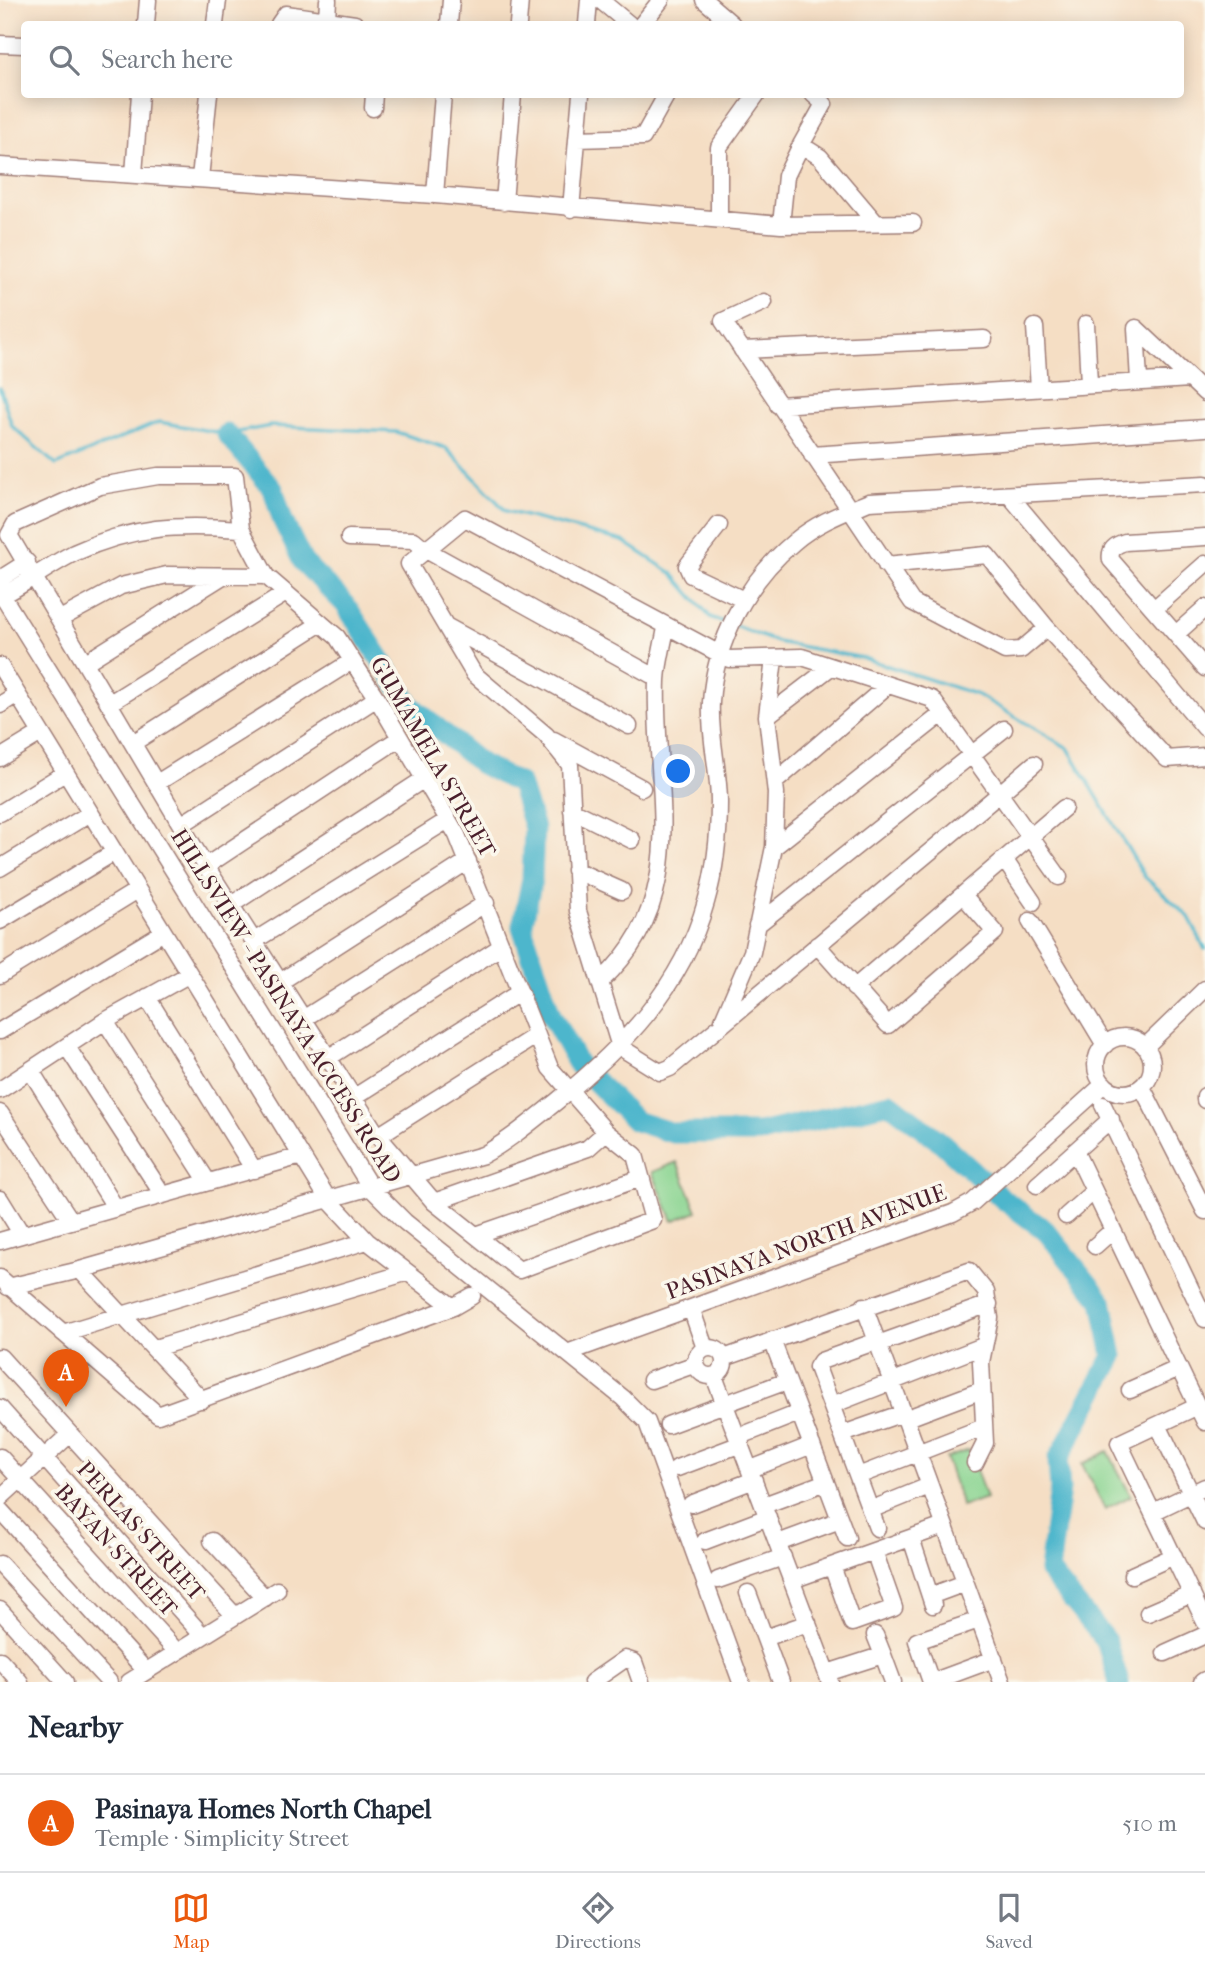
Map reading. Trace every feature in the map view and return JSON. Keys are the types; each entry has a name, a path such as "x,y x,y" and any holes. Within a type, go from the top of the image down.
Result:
{"street":[{"path":"146,21 148,0"},
{"path":"215,21 218,0"},
{"path":"327,19 328,0"},
{"path":"449,21 451,0"},
{"path":"518,21 520,0"},
{"path":"587,21 589,0"},
{"path":"600,0 625,21"},
{"path":"644,21 661,0"},
{"path":"704,0 728,21"},
{"path":"281,21 286,14 338,21"},
{"path":"0,44 21,44"},
{"path":"134,174 140,98"},
{"path":"200,178 209,98"},
{"path":"435,195 443,98"},
{"path":"504,202 513,98"},
{"path":"572,209 581,98"},
{"path":"577,139 643,137 665,98"},
{"path":"719,219 719,147 754,98"},
{"path":"781,225 786,176 824,104 817,98"},
{"path":"801,145 820,157 875,222"},
{"path":"0,166 435,195 572,209 781,225 913,223"},
{"path":"764,302 723,321 912,602 1004,651 1021,650 1046,628"},
{"path":"1086,324 1089,384"},
{"path":"1035,327 1039,388"},
{"path":"1139,381 1136,328 1205,393"},
{"path":"742,350 984,339"},
{"path":"778,405 1190,379"},
{"path":"812,455 1205,428"},
{"name":"GUMAMELA STREET","path":"9,535 15,524 100,486 158,476 235,476 241,529 266,576 337,637 377,698 448,820 468,861 550,1068 575,1086 606,1132 635,1155 653,1220 519,1270 476,1235"},
{"path":"4,1283 80,1270 483,1155 507,1141 620,1047 663,997 688,953 706,903 716,853 719,801 711,703 719,653 742,602 772,562 795,540 869,502 1205,484"},
{"path":"1010,496 1205,728"},
{"path":"1034,764 998,795 670,1068 660,1072 620,1047 578,911 570,765 546,735 474,674 409,564 465,518 666,628 729,659 802,657 932,699 970,755 998,795 1028,838 1059,877"},
{"path":"0,521 206,866 353,1098 409,1177 434,1202 476,1235 641,1178"},
{"path":"0,579 135,532 184,524 241,529"},
{"path":"719,525 687,566 691,575 742,602"},
{"path":"1202,659 1176,634 1111,560 1114,547 1125,542 1205,537"},
{"path":"349,538 414,540 426,550 657,678"},
{"path":"887,565 987,555 1046,628 1167,759 1205,756"},
{"path":"1154,609 1205,564"},
{"path":"1,595 31,569"},
{"path":"60,619 121,586 167,575 266,576"},
{"path":"86,662 223,575"},
{"path":"110,703 286,593"},
{"name":"HILLSVIEW - PASINAYA ACCESS ROAD","path":"1,595 371,1188 405,1222 623,1398 650,1427 741,1682"},
{"path":"1176,634 1205,608"},
{"path":"134,744 321,623"},
{"path":"444,625 629,726"},
{"path":"600,982 624,960 650,906 662,863 665,816 657,678 666,628"},
{"path":"721,1025 752,952 774,847 775,782 767,716 774,659"},
{"path":"157,783 352,661"},
{"path":"0,666 328,1199 367,1241 405,1273 453,1307"},
{"path":"767,716 831,667"},
{"path":"775,782 888,685"},
{"path":"0,705 17,694"},
{"path":"181,825 377,698"},
{"path":"774,847 942,714"},
{"path":"757,925 1004,729"},
{"path":"0,758 41,733"},
{"path":"546,735 642,788"},
{"path":"206,866 400,738"},
{"path":"0,813 65,772"},
{"path":"231,905 424,779"},
{"path":"854,988 1064,808"},
{"path":"572,810 632,840"},
{"path":"0,868 89,814"},
{"path":"254,941 448,820"},
{"path":"0,921 113,853"},
{"path":"1004,859 1033,902"},
{"path":"280,982 468,861"},
{"path":"575,870 622,891"},
{"path":"0,975 136,891"},
{"path":"817,945 888,1025 995,932 963,895"},
{"path":"303,1019 486,903"},
{"path":"1030,921 1105,1045"},
{"path":"0,1031 162,933"},
{"path":"328,1058 502,946"},
{"path":"0,1090 105,1021 188,975"},
{"path":"1145,1046 1205,989"},
{"path":"353,1098 520,992"},
{"path":"147,997 254,1170"},
{"path":"105,1021 208,1182"},
{"path":"378,1136 537,1035"},
{"path":"1125,1038 1145,1046 1152,1067 1142,1087 1122,1093 1104,1084 1096,1064 1105,1045 1125,1038"},
{"path":"68,1047 163,1195"},
{"path":"31,1071 114,1207"},
{"name":"PASINAYA NORTH AVENUE","path":"567,1353 930,1223 974,1202 1104,1084"},
{"path":"1142,1087 1205,1211"},
{"path":"1037,1185 1075,1151 1107,1112 1205,1319"},
{"path":"0,1113 70,1219"},
{"path":"434,1202 588,1148 606,1132"},
{"path":"1075,1151 1205,1422"},
{"path":"0,1241 70,1219 302,1156"},
{"path":"1066,1216 1094,1191"},
{"path":"0,1199 21,1233"},
{"path":"1095,1246 1113,1230"},
{"path":"63,1333 367,1241"},
{"path":"80,1270 202,1400"},
{"path":"724,1358 963,1270 974,1273 986,1292 989,1304 989,1325 983,1346 985,1448 975,1463"},
{"path":"155,1349 405,1273"},
{"path":"4,1283 158,1415 453,1307 472,1296"},
{"path":"877,1528 818,1363 989,1304"},
{"path":"864,1306 1002,1682"},
{"path":"691,1308 705,1349"},
{"path":"772,1340 847,1538"},
{"path":"832,1405 983,1346"},
{"path":"705,1349 719,1351 724,1358 722,1371 714,1376 700,1373 696,1364 698,1354 705,1349"},
{"path":"0,1357 235,1616"},
{"path":"651,1380 696,1364"},
{"path":"1130,1390 1179,1368"},
{"path":"714,1376 829,1678 883,1655"},
{"path":"668,1425 787,1381"},
{"path":"843,1434 982,1390"},
{"path":"1198,1406 1119,1443 1205,1622"},
{"name":"PERLAS STREET","path":"0,1408 203,1636"},
{"path":"677,1468 799,1413"},
{"path":"1158,1425 1198,1490 1205,1522"},
{"path":"858,1476 984,1427"},
{"path":"0,1498 70,1434"},
{"path":"691,1504 812,1445"},
{"name":"BAYAN STREET","path":"0,1457 177,1652"},
{"path":"705,1541 826,1482"},
{"path":"870,1510 929,1486"},
{"path":"1153,1512 1198,1490"},
{"path":"0,1510 146,1671"},
{"path":"719,1580 840,1520"},
{"path":"792,1580 944,1526"},
{"path":"911,1538 932,1600 965,1583"},
{"path":"129,1682 271,1594 212,1541"},
{"path":"832,1566 852,1623 894,1608 874,1551"},
{"path":"1132,1575 1174,1556"},
{"path":"0,1564 109,1682"},
{"path":"748,1593 781,1682"},
{"path":"1148,1613 1192,1594"},
{"path":"0,1610 65,1682"},
{"path":"979,1620 914,1633 932,1682 993,1659"},
{"path":"765,1638 808,1622"},
{"path":"875,1635 893,1682"},
{"path":"1165,1653 1205,1635"},
{"path":"592,1682 625,1659 634,1662 641,1682"},
{"path":"0,1660 20,1682"}],"green space":[{"path":"677,1162 697,1211 673,1221 652,1172"},
{"path":"969,1450 986,1498 962,1506 946,1458"},
{"path":"1108,1451 1131,1496 1105,1509 1082,1464"}],"waterway":[{"path":"0,388 12,426 56,465 159,422 227,434 271,426 396,432 446,448 506,511 623,541 673,574 710,617 728,624"},
{"path":"227,434 273,489 283,521 303,562 345,604 410,705 481,764 520,784 534,828 532,879 522,927 551,1015 578,1064 635,1121 673,1133 759,1133 890,1103 942,1143 1004,1200 1046,1231 1102,1301 1113,1356 1058,1460 1060,1489 1049,1571 1106,1641 1119,1682"},
{"path":"735,626 777,642 863,658 978,695 1068,748 1145,877 1189,917 1205,949"}],"place":[{"name":"Pasinaya Homes North Chapel","path":"66,1407"}]}
